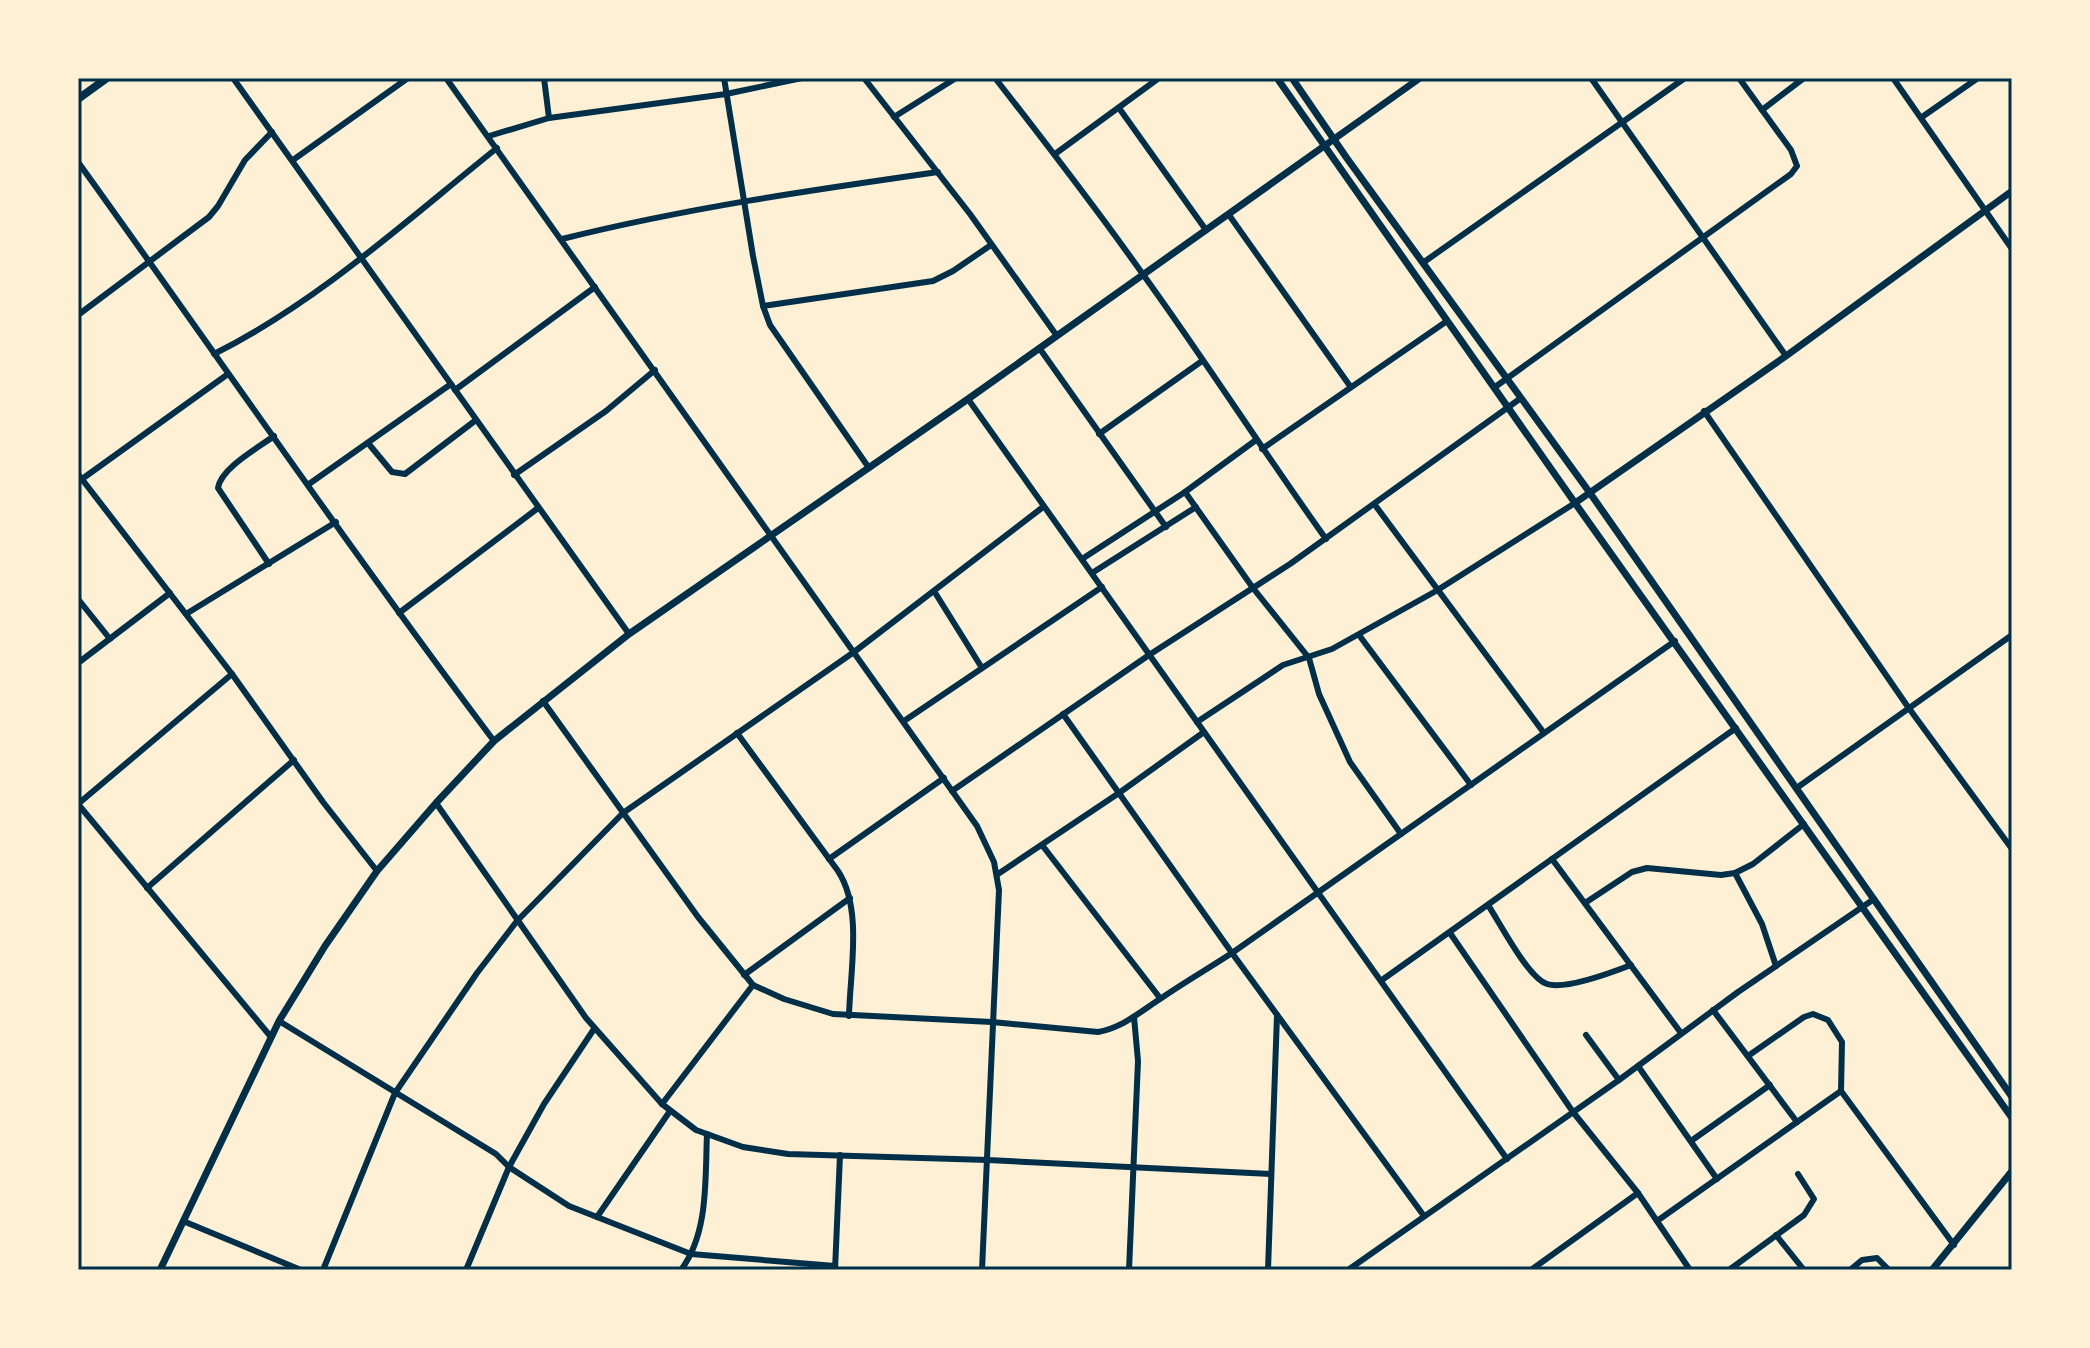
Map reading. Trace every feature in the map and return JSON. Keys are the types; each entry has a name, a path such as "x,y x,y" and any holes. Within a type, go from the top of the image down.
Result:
{"main road":[{"path":"78,99 107,78"}],"street":[{"path":"233,78 629,634"},
{"path":"293,160 408,78"},
{"path":"446,78 773,535 984,837 998,874 998,934 982,1270"},
{"path":"544,78 549,118"},
{"path":"724,78 743,203 763,306 770,325 869,468"},
{"path":"489,136 549,118 726,94 802,78"},
{"path":"864,78 938,172 1057,336"},
{"path":"894,117 956,78"},
{"path":"995,78 1144,275 1326,539"},
{"path":"1055,154 1159,78"},
{"path":"1277,78 2012,1118"},
{"path":"1292,78 1798,787 2012,1097"},
{"path":"160,1270 279,1021 325,946 377,871 494,741 629,634 1040,349 1420,78"},
{"path":"1591,78 1786,356"},
{"path":"1424,262 1685,78"},
{"path":"1495,387 1791,174 1797,166 1791,150 1739,78"},
{"path":"1762,110 1804,78"},
{"path":"1893,78 2012,249"},
{"path":"1922,117 1978,78"},
{"path":"1119,108 1206,230"},
{"path":"78,315 209,217 245,160 272,132"},
{"path":"214,354 287,312 497,148"},
{"path":"78,162 399,613 494,741"},
{"path":"562,239 702,207 938,172"},
{"path":"1197,722 1260,678 1283,665 1309,658 1359,635 1436,591 1575,503 1786,356 2012,191"},
{"path":"1229,215 1350,386"},
{"path":"763,306 933,281 991,245"},
{"path":"309,484 595,287"},
{"path":"1262,449 1447,321"},
{"path":"1040,349 1166,527"},
{"path":"1099,434 1202,361"},
{"path":"514,475 606,411 655,370"},
{"path":"228,374 80,477 232,674 377,871"},
{"path":"952,791 1149,655 1326,539 1521,398"},
{"path":"968,399 1507,1159"},
{"path":"1704,411 1908,707 2012,849"},
{"path":"368,443 392,472 405,474 476,420"},
{"path":"269,564 218,488 220,478 227,471 274,436"},
{"path":"1082,559 1185,492 1256,440"},
{"path":"1185,492 1253,588 1309,658 1319,694 1350,762 1401,834"},
{"path":"1375,505 1544,733"},
{"path":"323,1270 395,1093 477,973 517,921 623,813 854,652 1043,507"},
{"path":"1092,573 1196,507"},
{"path":"399,613 538,508"},
{"path":"186,614 336,522"},
{"path":"904,721 1102,587"},
{"path":"934,591 982,668"},
{"path":"78,663 170,593"},
{"path":"78,599 110,639"},
{"path":"1359,635 1471,785"},
{"path":"1798,787 2012,635"},
{"path":"543,701 753,985 802,1006 849,1016 992,1022 1098,1032 1114,1029 1232,953 1675,641"},
{"path":"232,674 78,804 271,1037"},
{"path":"1063,714 1424,1216"},
{"path":"1382,980 1736,728"},
{"path":"998,874 1204,732"},
{"path":"737,733 843,879 852,914 849,1016"},
{"path":"147,888 294,760"},
{"path":"829,859 944,778"},
{"path":"436,803 594,1029 662,1104 707,1134 743,1147 768,1151 1271,1174"},
{"path":"1585,903 1632,872 1647,868 1735,873 1753,864 1804,824"},
{"path":"1042,845 1160,998"},
{"path":"1552,859 1681,1033"},
{"path":"1735,873 1762,924 1776,966"},
{"path":"744,975 850,898"},
{"path":"1348,1270 1874,899"},
{"path":"1488,905 1529,969 1547,985 1597,976 1631,965"},
{"path":"1450,933 1573,1112 1638,1193 1690,1270"},
{"path":"662,1104 753,985"},
{"path":"1713,1010 1797,1122"},
{"path":"1748,1056 1804,1017 1813,1014 1828,1020 1842,1042 1841,1091 1954,1245"},
{"path":"1268,1270 1277,1015"},
{"path":"1129,1270 1131,1166 1138,1061 1134,1017"},
{"path":"279,1021 496,1154 509,1167 569,1206 691,1254 835,1268 840,1155"},
{"path":"466,1270 509,1167 544,1104 594,1029"},
{"path":"1586,1035 1619,1080"},
{"path":"1638,1066 1717,1179"},
{"path":"1691,1141 1770,1085"},
{"path":"1657,1221 1841,1091"},
{"path":"597,1217 670,1111"},
{"path":"681,1270 691,1254 701,1220 707,1134"},
{"path":"1932,1270 2012,1171"},
{"path":"1729,1270 1804,1215 1814,1199 1798,1174"},
{"path":"1531,1270 1638,1193"},
{"path":"183,1221 301,1270"},
{"path":"1776,1235 1804,1270"},
{"path":"1850,1270 1870,1257 1877,1258 1889,1270"}]}
